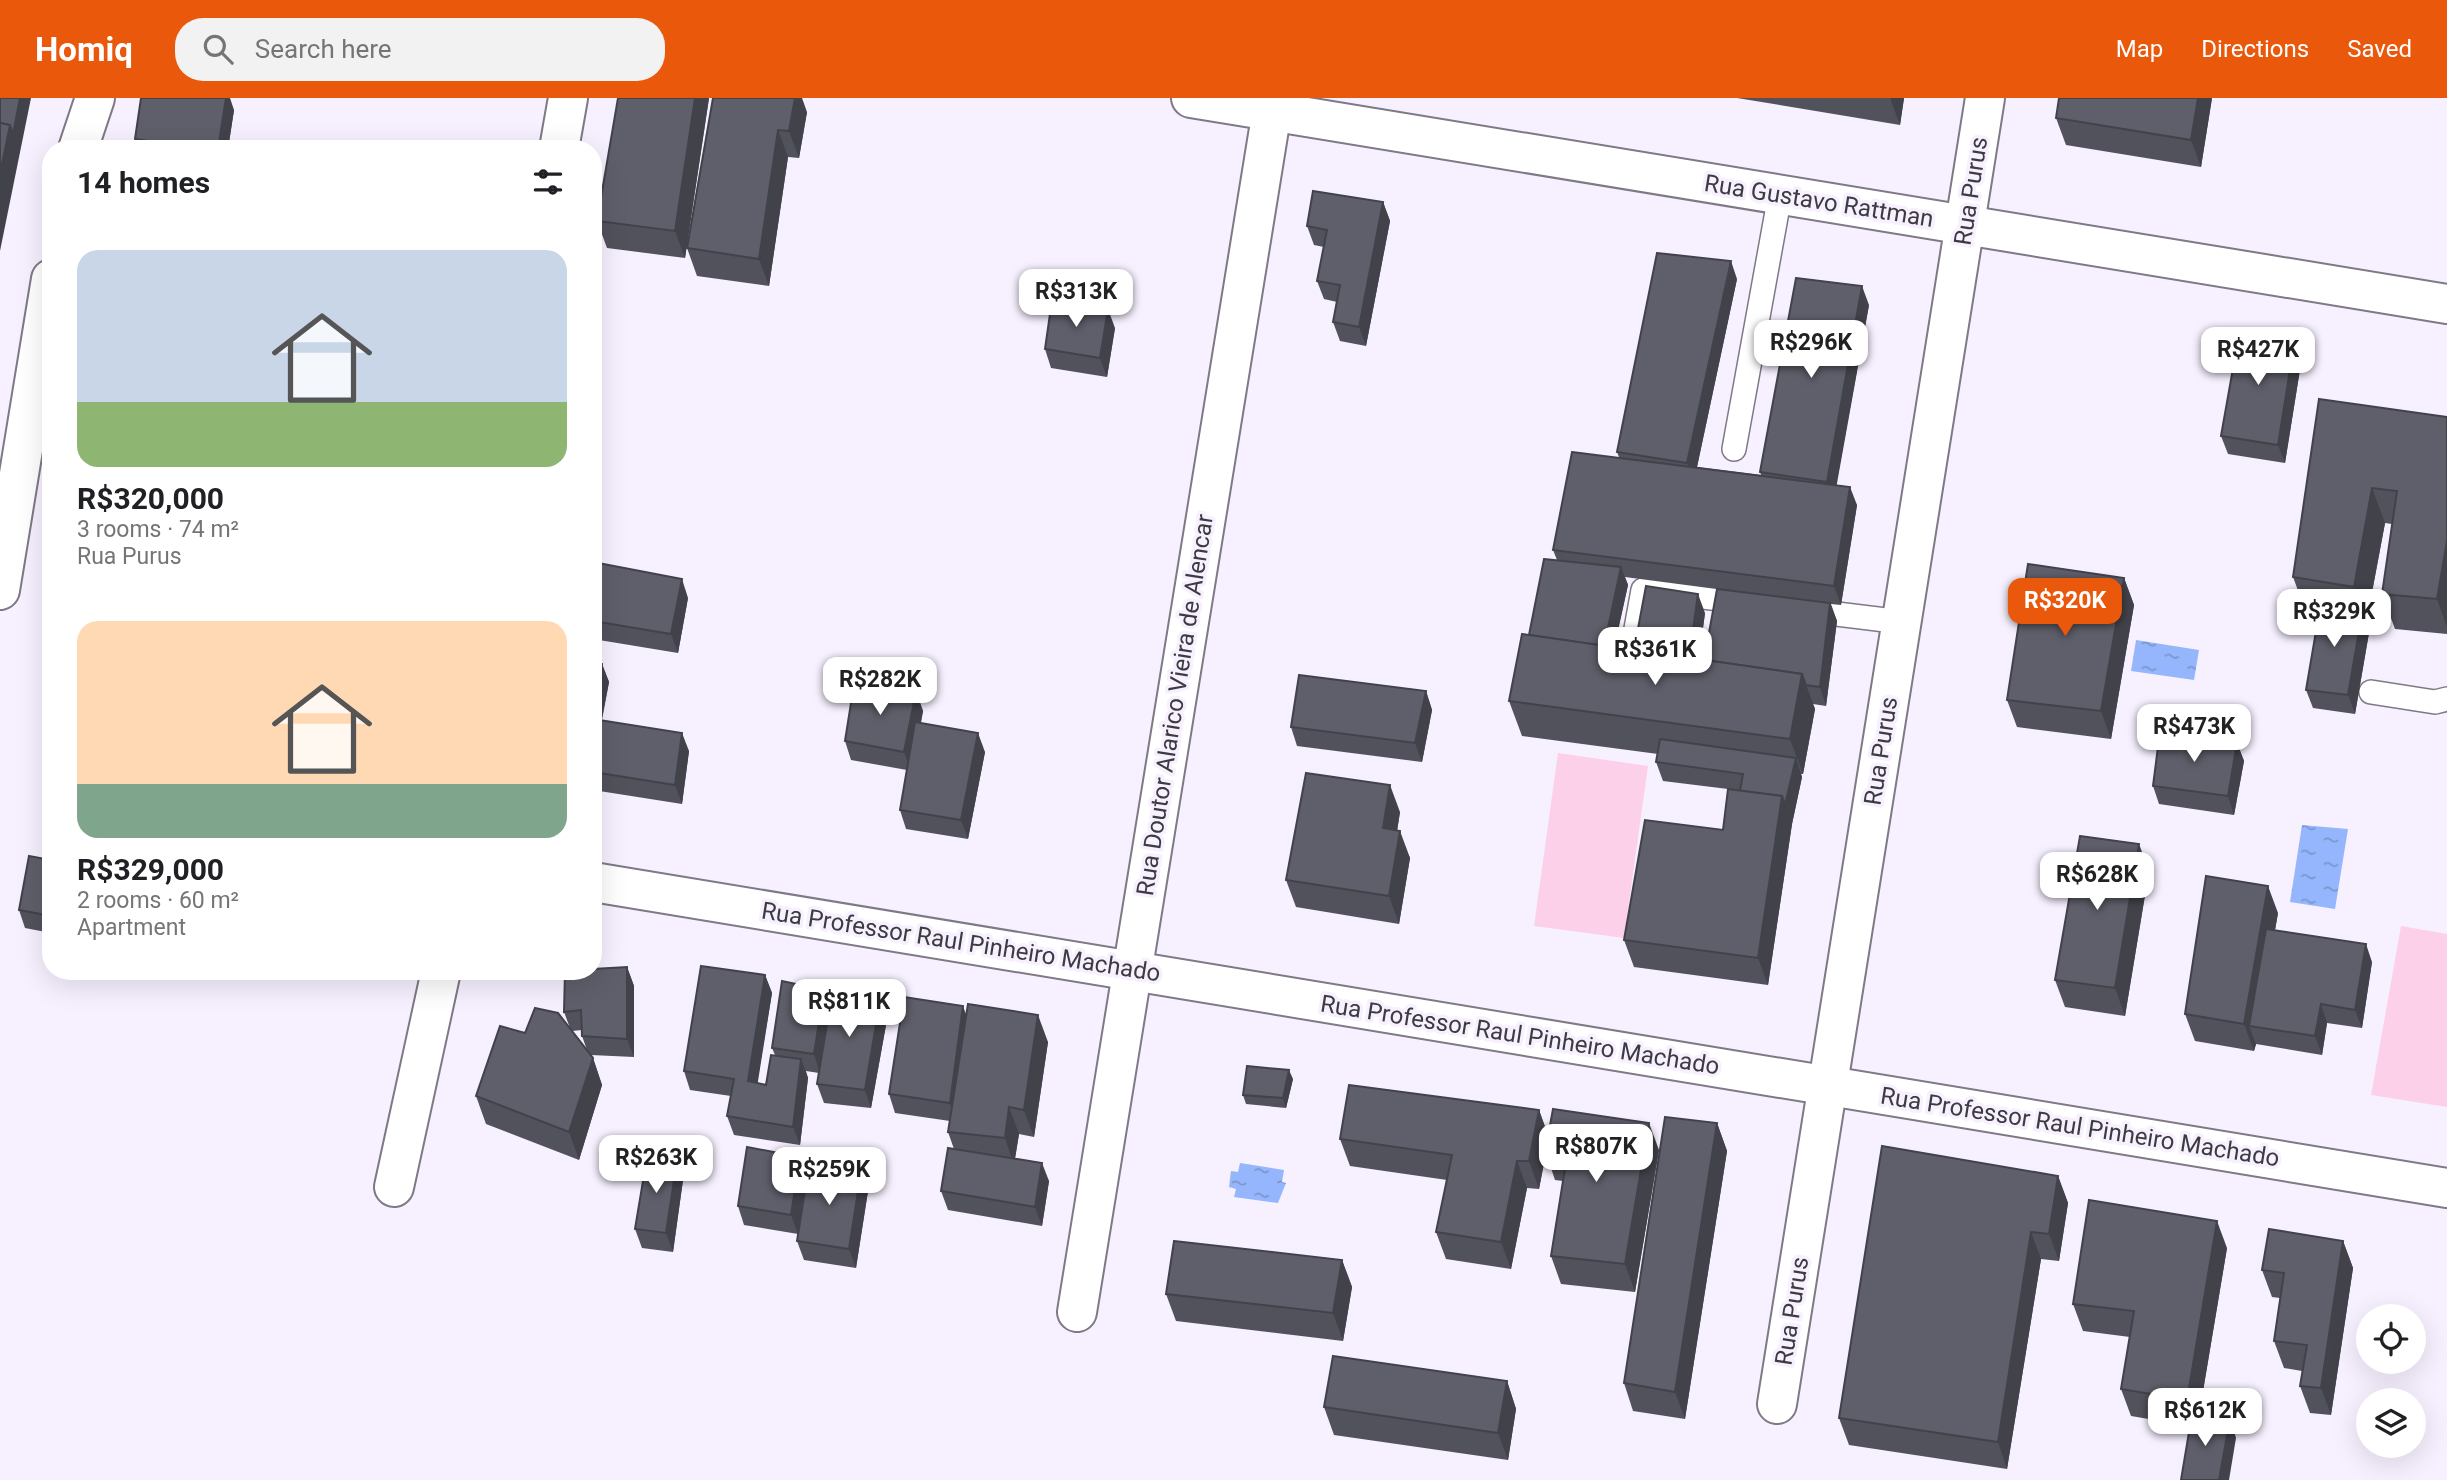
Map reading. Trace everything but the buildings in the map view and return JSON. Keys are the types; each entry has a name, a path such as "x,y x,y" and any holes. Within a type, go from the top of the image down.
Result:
{"street":[{"path":"81,140 95,98"},
{"path":"561,140 568,98"},
{"name":"Rua Gustavo Rattman","path":"1191,98 1273,105 1780,195 2447,304"},
{"name":"Rua Purus","path":"1777,1404 1985,98"},
{"name":"Rua Doutor Alarico Vieira de Alencar","path":"1077,1312 1273,105"},
{"path":"0,590 42,334"},
{"name":"Rua Professor Raul Pinheiro Machado","path":"602,883 2447,1188"},
{"path":"394,1187 439,980"}],"lane":[{"path":"1734,449 1780,195"},
{"path":"1629,667 1643,590 1902,622"},
{"path":"1712,622 1716,599"},
{"path":"2371,692 2435,702 2447,699"}],"shaded area":[{"path":"1558,753 1648,766 1624,938 1534,926"},
{"path":"2401,926 2447,934 2447,1107 2371,1095"}],"water":[{"path":"2136,640 2199,650 2194,680 2131,671"},
{"path":"2302,825 2348,829 2335,909 2290,902"},
{"path":"1240,1163 1284,1170 1282,1182 1286,1183 1278,1203 1234,1197 1236,1189 1229,1187 1231,1171 1238,1172"}]}
